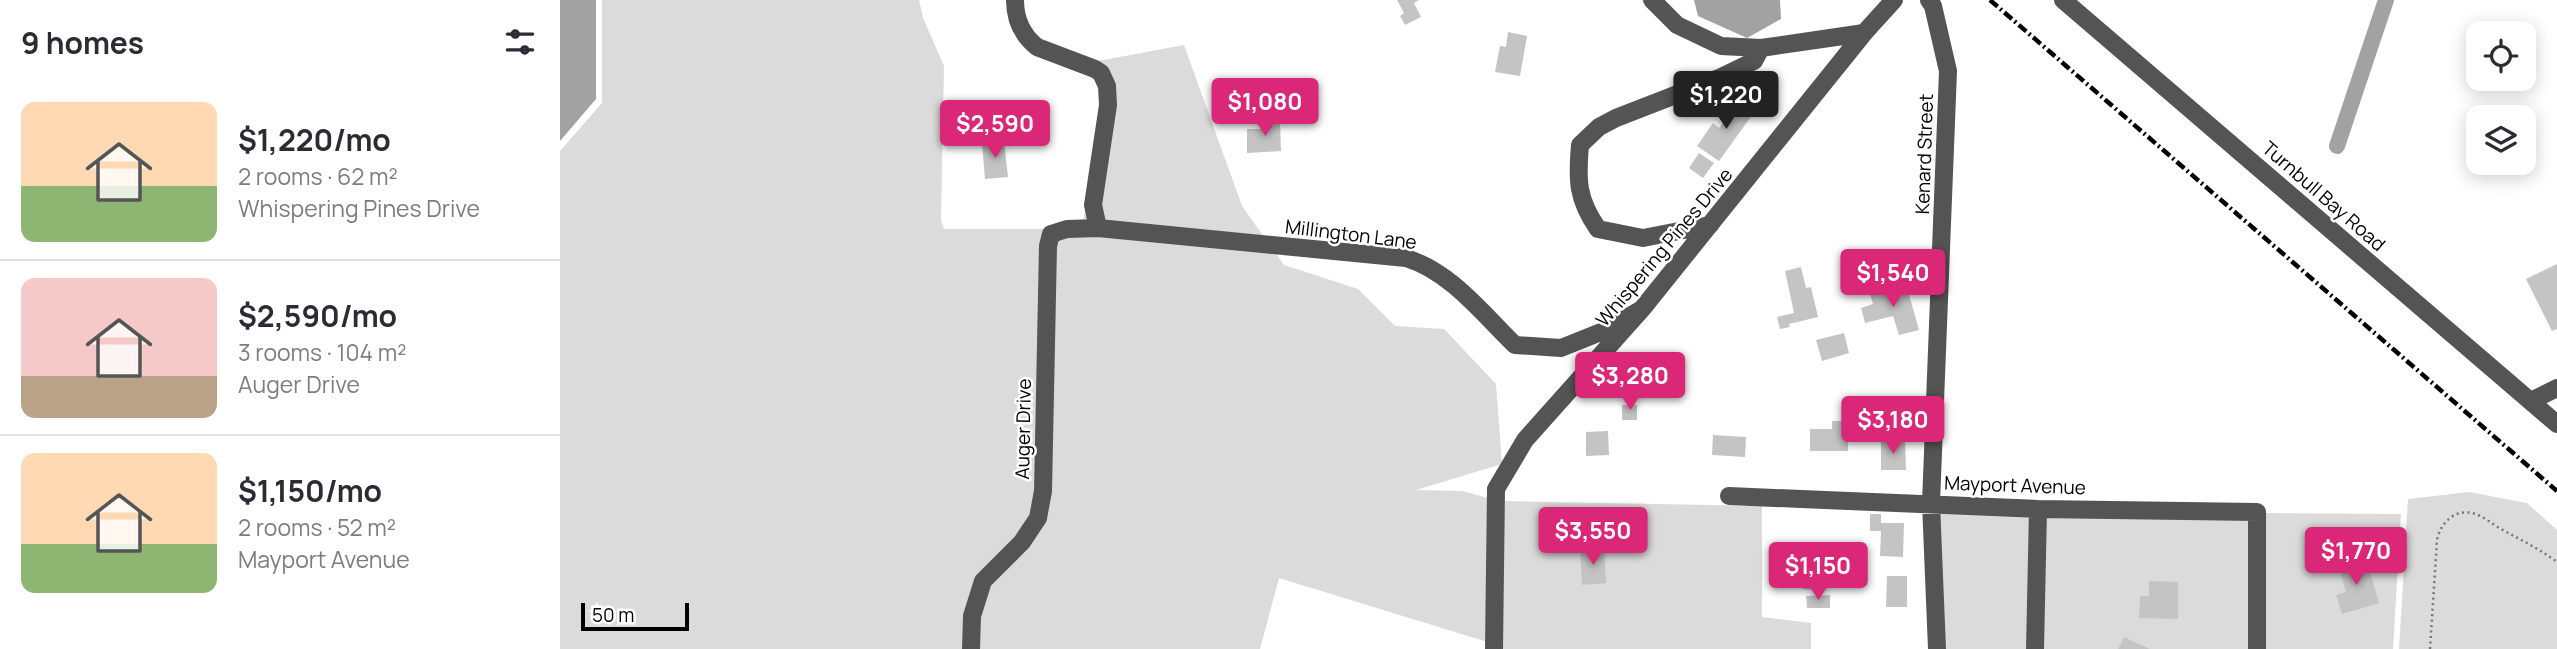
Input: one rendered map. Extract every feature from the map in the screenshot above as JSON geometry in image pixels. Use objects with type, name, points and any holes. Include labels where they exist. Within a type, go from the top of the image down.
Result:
[{"type":"street","points":[[1015,0],[1015,15],[1029,41],[1037,47],[1095,69],[1101,73],[1107,86],[1108,105],[1093,205],[1098,228]]},
{"type":"street","points":[[1652,0],[1677,25],[1721,46],[1761,48],[1864,33]]},
{"type":"street","name":"Whispering Pines Drive","points":[[1494,649],[1496,489],[1525,440],[1642,309],[1864,33],[1894,0]]},
{"type":"street","name":"Kenard Street","points":[[1929,0],[1933,5],[1948,71],[1931,503],[1937,649]]},
{"type":"street","name":"Turnbull Bay Road","points":[[2063,0],[2557,424]]},
{"type":"street","points":[[1710,225],[1643,238],[1598,229],[1588,215],[1577,180],[1580,145],[1600,127],[1616,118],[1719,78],[1754,61],[1761,48]]},
{"type":"street","name":"Millington Lane","points":[[1098,228],[1406,258],[1423,264],[1449,281],[1515,345],[1560,348],[1606,330],[1642,309]]},
{"type":"street","name":"Auger Drive","points":[[971,649],[972,616],[983,581],[1022,542],[1038,519],[1043,491],[1048,246],[1051,234],[1067,229],[1098,228]]},
{"type":"street","points":[[2531,401],[2557,388]]},
{"type":"street","name":"Mayport Avenue","points":[[1729,496],[2038,509],[2257,512],[2258,649]]},
{"type":"street","points":[[2035,649],[2038,509]]},
{"type":"path","points":[[2430,649],[2437,540],[2439,532],[2448,520],[2459,514],[2473,513],[2531,543],[2557,562]]},
{"type":"shaded area","points":[[560,0],[596,0],[596,99],[560,141]]},
{"type":"shaded area","points":[[602,0],[919,0],[923,18],[944,66],[941,220],[944,229],[1081,229],[1106,129],[1098,61],[1184,45],[1242,206],[1284,265],[1358,289],[1395,326],[1444,329],[1496,384],[1502,464],[1416,490],[1462,491],[1499,501],[1762,506],[1762,617],[1811,623],[1811,649],[1495,649],[1494,644],[1279,578],[1260,649],[560,649],[560,151],[602,103]]},
{"type":"shaded area","points":[[1694,0],[1780,0],[1781,19],[1747,38],[1698,16]]},
{"type":"shaded area","points":[[2469,492],[2527,503],[2557,530],[2557,649],[2399,649],[2408,499]]},
{"type":"shaded area","points":[[1939,512],[2030,517],[2028,649],[1944,649]]},
{"type":"shaded area","points":[[2265,513],[2401,514],[2393,649],[2265,649]]},
{"type":"shaded area","points":[[2045,517],[2250,520],[2250,649],[2043,649]]},
{"type":"building","points":[[1397,0],[1419,0],[1414,3],[1421,17],[1405,25],[1400,16],[1404,13]]},
{"type":"building","points":[[1508,32],[1527,36],[1520,76],[1495,72],[1500,46],[1506,47]]},
{"type":"building","points":[[1739,100],[1755,111],[1719,161],[1697,146],[1713,123],[1719,128]]},
{"type":"building","points":[[1262,122],[1280,122],[1281,151],[1247,153],[1247,129],[1263,129]]},
{"type":"building","points":[[1004,141],[1008,177],[985,179],[982,143]]},
{"type":"building","points":[[1699,153],[1714,163],[1703,178],[1689,168]]},
{"type":"building","points":[[2557,264],[2557,329],[2552,331],[2526,279]]},
{"type":"building","points":[[1801,267],[1806,288],[1811,287],[1818,317],[1780,329],[1777,317],[1794,313],[1785,271]]},
{"type":"building","points":[[1906,284],[1919,330],[1899,335],[1893,316],[1865,323],[1861,308],[1873,304],[1870,294]]},
{"type":"building","points":[[1844,333],[1849,353],[1822,361],[1816,340]]},
{"type":"building","points":[[1622,405],[1637,405],[1637,420],[1622,420]]},
{"type":"building","points":[[1832,421],[1848,421],[1848,451],[1810,451],[1810,429],[1832,429]]},
{"type":"building","points":[[1608,431],[1609,455],[1586,456],[1586,432]]},
{"type":"building","points":[[1713,435],[1746,437],[1745,457],[1712,455]]},
{"type":"building","points":[[1905,441],[1906,470],[1881,470],[1881,442]]},
{"type":"building","points":[[1870,514],[1881,514],[1881,523],[1904,523],[1903,557],[1880,556],[1881,531],[1870,531]]},
{"type":"building","points":[[1604,548],[1606,583],[1582,585],[1580,550]]},
{"type":"building","points":[[2354,557],[2358,571],[2369,568],[2379,603],[2342,614],[2336,595],[2346,592],[2337,562]]},
{"type":"building","points":[[1803,562],[1819,562],[1818,590],[1802,589]]},
{"type":"building","points":[[1887,576],[1907,576],[1907,607],[1886,607]]},
{"type":"building","points":[[2149,581],[2178,582],[2178,619],[2139,618],[2140,596],[2149,596]]},
{"type":"building","points":[[1830,595],[1830,608],[1807,608],[1806,596]]},
{"type":"building","points":[[2124,637],[2150,649],[2118,649]]},
{"type":"waterway","points":[[2337,146],[2386,0]]},
{"type":"railway","points":[[1990,0],[2557,491]]}]
